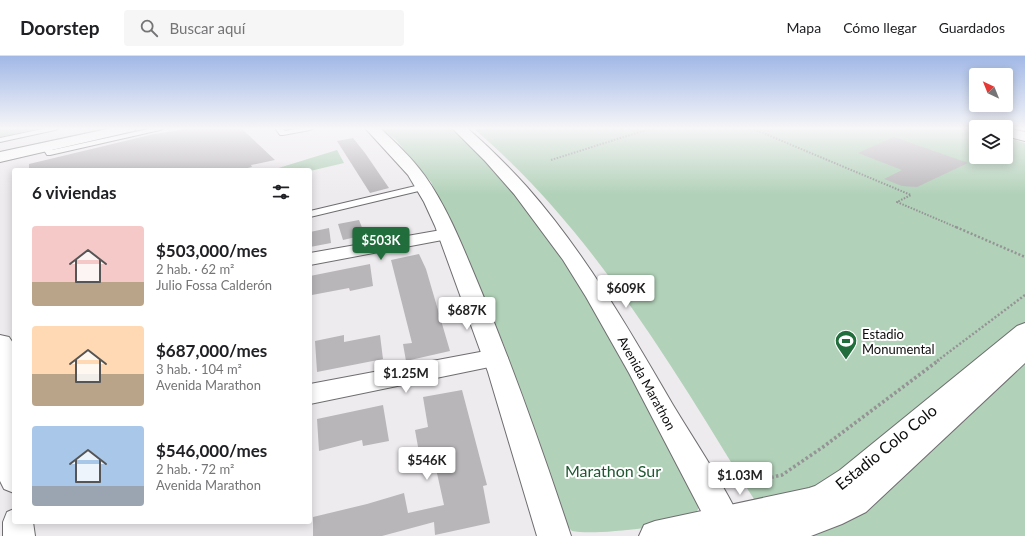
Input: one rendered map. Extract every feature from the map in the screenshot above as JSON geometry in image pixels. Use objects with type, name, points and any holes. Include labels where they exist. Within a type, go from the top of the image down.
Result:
[{"type":"main road","points":[[0,157],[30,150]]},
{"type":"main road","points":[[393,150],[410,168],[424,187],[447,234],[496,358],[519,422],[554,536]]},
{"type":"main road","name":"Avenida Marathon","points":[[483,150],[498,164],[539,212],[567,251],[606,311],[728,529]]},
{"type":"street","points":[[312,259],[447,234]]},
{"type":"street","name":"Estadio Colo Colo","points":[[655,536],[728,529],[809,502],[838,489],[1025,331]]},
{"type":"street","points":[[5,342],[12,449]]},
{"type":"street","name":"Estadio Colo Colo","points":[[755,536],[824,518],[855,502],[1025,349]]},
{"type":"street","points":[[312,394],[496,358]]},
{"type":"street","points":[[18,524],[19,536]]},
{"type":"lane","points":[[48,150],[50,153],[61,150]]},
{"type":"lane","points":[[312,214],[424,187]]},
{"type":"path","points":[[551,160],[581,150]]},
{"type":"path","points":[[804,150],[911,195],[897,202],[1025,257]]},
{"type":"path","points":[[743,483],[782,475],[823,447],[1025,295]]},
{"type":"green space","points":[[3,150],[21,150],[0,155],[0,151]]},
{"type":"green space","points":[[336,150],[337,150],[344,163],[312,171],[312,168],[278,168]]},
{"type":"green space","name":"Marathon Sur","points":[[405,150],[480,150],[485,155],[561,251],[702,502],[692,520],[665,525],[613,531],[582,532],[572,531],[570,529],[558,507],[504,345],[453,228],[431,182]]},
{"type":"green space","name":"Estadio Monumental","points":[[497,150],[969,150],[969,164],[1013,164],[1013,150],[1025,150],[1025,536],[779,536],[746,487],[653,339],[587,248],[552,206]]},
{"type":"building","points":[[86,150],[265,150],[275,160],[251,165],[252,167],[247,168],[29,168],[29,164]]},
{"type":"building","points":[[343,150],[363,150],[389,188],[370,193]]},
{"type":"building","points":[[864,150],[932,150],[968,163],[917,187],[902,186],[884,179],[902,170],[858,153]]},
{"type":"building","points":[[359,220],[365,235],[343,240],[338,224]]},
{"type":"building","points":[[329,228],[331,243],[312,247],[312,232]]},
{"type":"building","points":[[419,254],[426,269],[450,351],[406,361],[403,344],[412,343],[391,260]]},
{"type":"building","points":[[370,264],[373,286],[350,291],[349,288],[312,295],[312,276]]},
{"type":"building","points":[[344,335],[344,342],[380,335],[383,359],[317,372],[315,341]]},
{"type":"building","points":[[462,390],[487,485],[483,486],[490,523],[435,535],[434,522],[382,536],[313,536],[313,517],[367,504],[404,493],[408,513],[444,505],[433,455],[420,458],[415,430],[428,427],[423,397]]},
{"type":"building","points":[[383,405],[389,441],[363,446],[362,440],[319,451],[317,419]]},
{"type":"place","name":"Estadio Monumental","points":[[846,360]]}]
